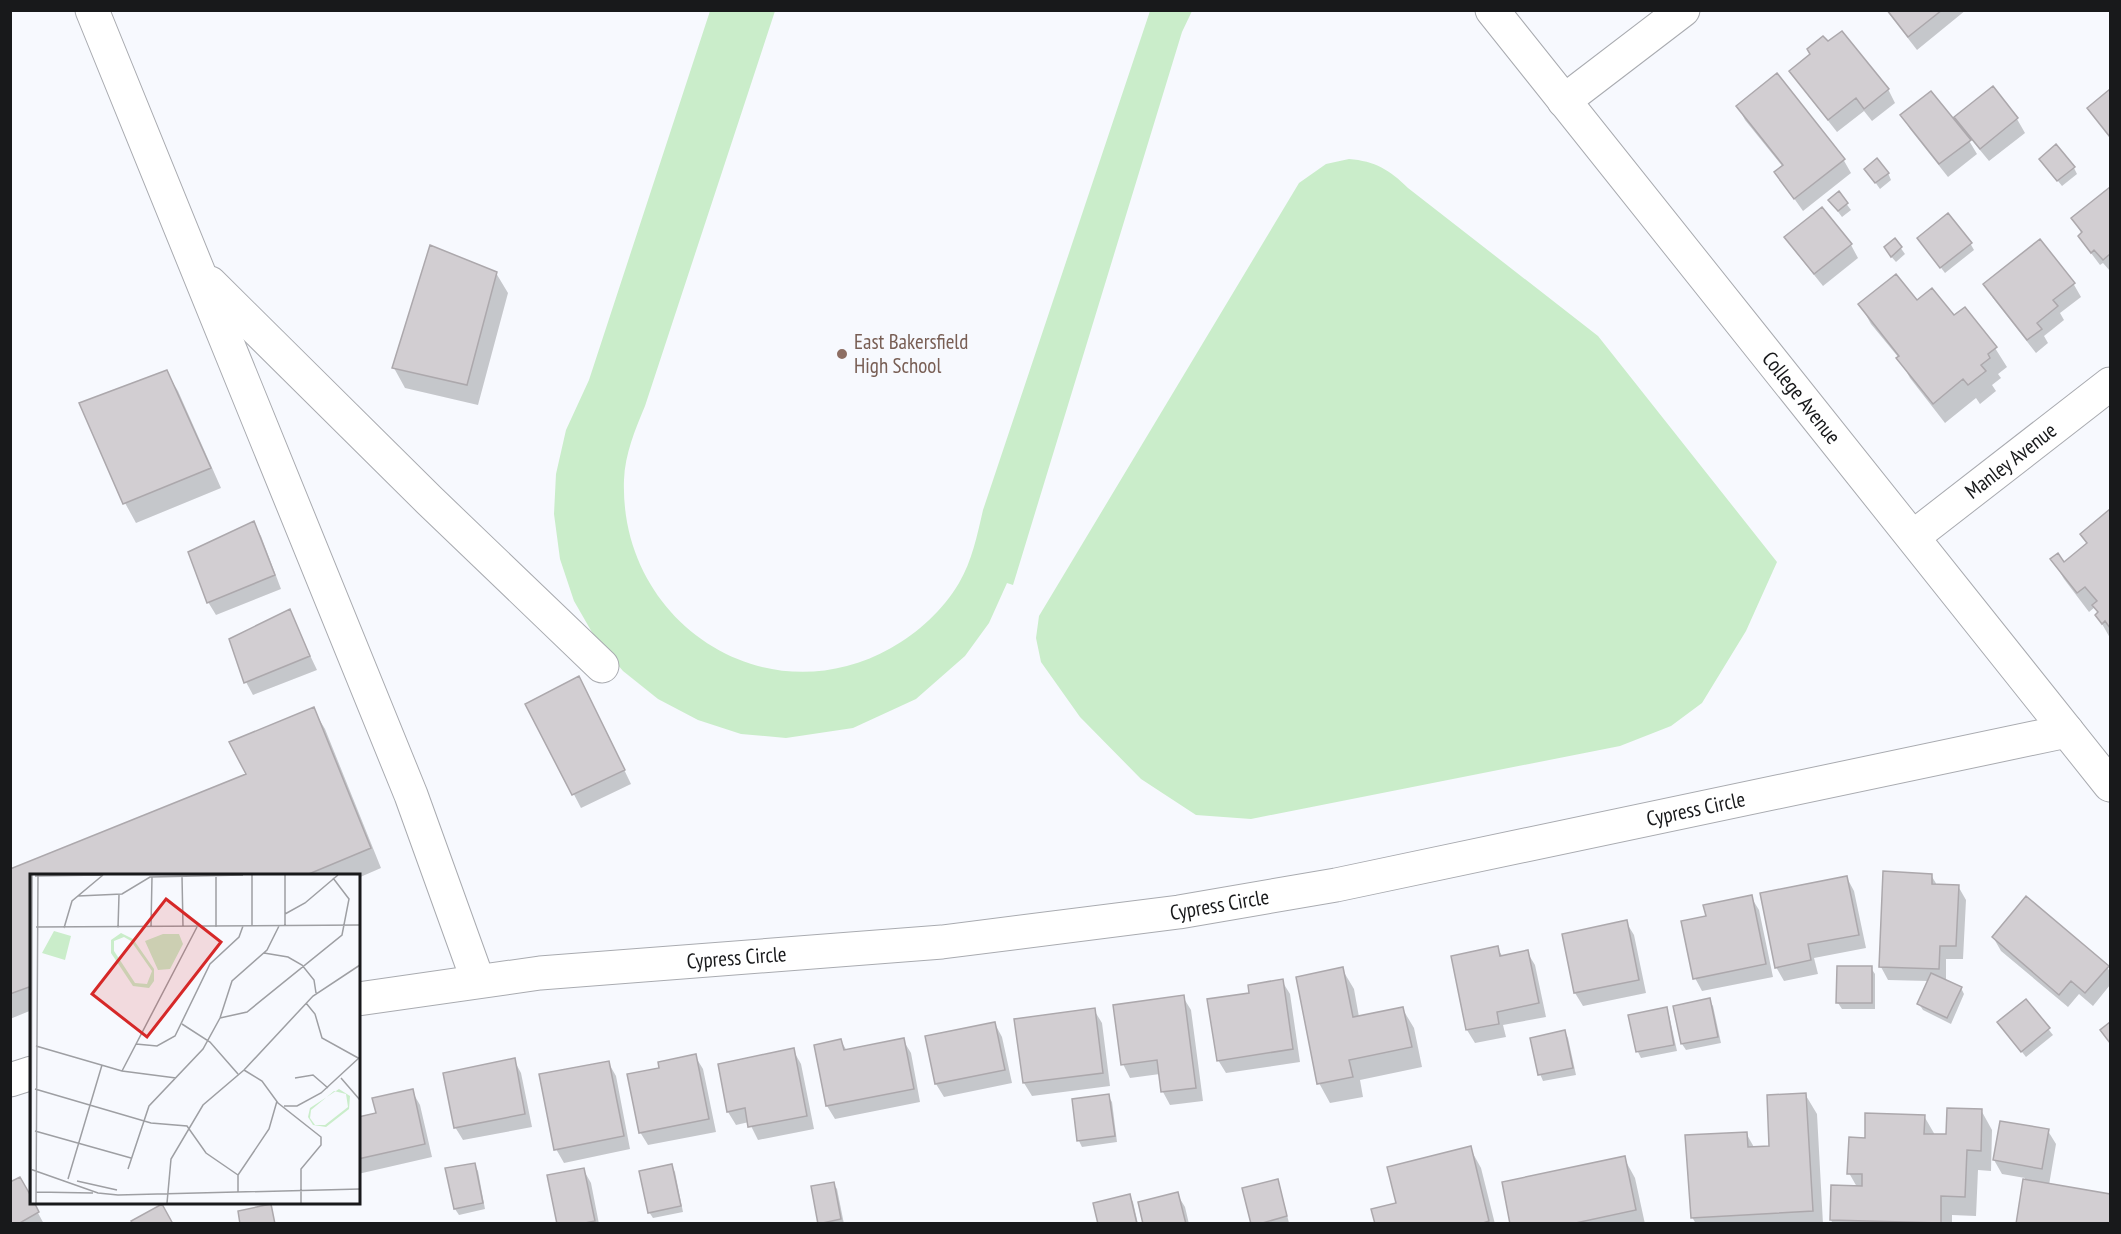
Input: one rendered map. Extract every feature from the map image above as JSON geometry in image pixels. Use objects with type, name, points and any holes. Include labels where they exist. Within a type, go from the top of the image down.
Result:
[{"type":"street","points":[[92,10],[411,795],[478,981]]},
{"type":"street","name":"College Avenue","points":[[1492,10],[2110,785]]},
{"type":"street","points":[[1564,101],[1683,10]]},
{"type":"street","points":[[200,274],[429,500],[602,666]]},
{"type":"street","name":"Manley Avenue","points":[[1913,537],[2110,384]]},
{"type":"street","name":"Cypress Circle","points":[[360,999],[552,972],[942,942],[1179,912],[1336,885],[2067,731]]},
{"type":"street","points":[[10,1080],[30,1075]]},
{"type":"green space","points":[[710,11],[775,11],[645,406],[628,451],[624,480],[629,531],[646,576],[673,614],[708,644],[750,663],[795,672],[843,667],[891,648],[929,620],[964,575],[983,510],[1150,11],[1192,11],[1182,32],[1013,585],[1007,583],[989,623],[965,656],[916,699],[853,728],[786,738],[741,734],[698,720],[658,699],[623,671],[597,641],[574,601],[560,559],[554,514],[556,474],[566,430],[589,380]]},
{"type":"green space","points":[[1349,159],[1374,164],[1388,171],[1598,336],[1777,562],[1746,631],[1702,703],[1671,726],[1620,746],[1251,819],[1196,815],[1141,779],[1080,717],[1041,662],[1036,638],[1039,616],[1299,183],[1326,164]]},
{"type":"building","points":[[1887,10],[1942,10],[1908,37]]},
{"type":"building","points":[[1842,31],[1889,89],[1864,109],[1856,98],[1828,120],[1789,71],[1810,54],[1807,49],[1823,36],[1828,41]]},
{"type":"building","points":[[1777,73],[1845,159],[1794,199],[1774,172],[1783,165],[1736,106]]},
{"type":"building","points":[[1993,86],[2018,118],[1980,149],[1954,117]]},
{"type":"building","points":[[2110,89],[2110,137],[2087,108]]},
{"type":"building","points":[[1931,91],[1971,140],[1939,164],[1900,115]]},
{"type":"building","points":[[2056,144],[2075,167],[2057,181],[2039,159]]},
{"type":"building","points":[[1877,158],[1889,173],[1875,183],[1864,169]]},
{"type":"building","points":[[2110,187],[2110,254],[2103,260],[2094,250],[2091,253],[2078,236],[2082,232],[2071,218]]},
{"type":"building","points":[[1839,191],[1848,203],[1838,211],[1828,200]]},
{"type":"building","points":[[1822,207],[1852,244],[1814,274],[1784,237]]},
{"type":"building","points":[[1948,213],[1972,243],[1940,268],[1917,238]]},
{"type":"building","points":[[1895,238],[1902,247],[1891,257],[1884,247]]},
{"type":"building","points":[[2040,239],[2075,283],[2053,300],[2058,306],[2037,323],[2042,329],[2027,340],[1983,284]]},
{"type":"building","points":[[430,245],[497,272],[467,385],[392,368]]},
{"type":"building","points":[[1896,274],[1917,300],[1932,288],[1954,315],[1965,307],[1997,347],[1988,354],[1990,358],[1981,365],[1986,371],[1968,385],[1963,379],[1933,404],[1896,358],[1899,356],[1858,304]]},
{"type":"building","points":[[167,370],[211,468],[123,504],[79,403]]},
{"type":"building","points":[[2110,509],[2110,628],[2105,621],[2102,624],[2095,615],[2098,612],[2092,605],[2097,601],[2085,587],[2077,593],[2050,559],[2058,553],[2064,562],[2087,543],[2080,534]]},
{"type":"building","points":[[254,521],[275,575],[207,603],[188,552]]},
{"type":"building","points":[[290,609],[310,656],[244,683],[229,639]]},
{"type":"building","points":[[579,676],[625,770],[572,795],[525,704]]},
{"type":"building","points":[[314,707],[371,848],[309,874],[30,874],[30,987],[10,994],[10,869],[246,774],[229,742]]},
{"type":"building","points":[[1883,871],[1932,874],[1932,884],[1959,885],[1956,946],[1940,946],[1939,969],[1879,967]]},
{"type":"building","points":[[1847,876],[1859,935],[1808,944],[1811,960],[1775,968],[1760,893]]},
{"type":"building","points":[[1752,895],[1766,964],[1693,979],[1681,921],[1706,916],[1703,905]]},
{"type":"building","points":[[2026,896],[2109,966],[2085,993],[2071,981],[2059,995],[1992,937]]},
{"type":"building","points":[[1627,920],[1639,980],[1574,993],[1562,934]]},
{"type":"building","points":[[1498,946],[1500,956],[1528,950],[1539,1003],[1497,1012],[1499,1024],[1466,1030],[1451,956]]},
{"type":"building","points":[[1837,966],[1872,966],[1872,1003],[1836,1003]]},
{"type":"building","points":[[1343,967],[1353,1017],[1403,1007],[1412,1047],[1349,1060],[1353,1077],[1317,1084],[1296,977]]},
{"type":"building","points":[[1931,973],[1962,987],[1947,1018],[1917,1004]]},
{"type":"building","points":[[1283,979],[1293,1049],[1217,1061],[1207,999],[1249,993],[1248,985]]},
{"type":"building","points":[[1184,995],[1196,1088],[1161,1092],[1157,1060],[1121,1065],[1113,1005]]},
{"type":"building","points":[[1710,998],[1718,1037],[1681,1044],[1673,1006]]},
{"type":"building","points":[[2026,999],[2050,1028],[2021,1052],[1997,1022]]},
{"type":"building","points":[[1667,1007],[1674,1045],[1636,1052],[1628,1015]]},
{"type":"building","points":[[1095,1008],[1103,1073],[1023,1083],[1014,1019]]},
{"type":"building","points":[[995,1022],[1005,1070],[935,1084],[925,1036]]},
{"type":"building","points":[[2110,1022],[2110,1043],[2100,1030]]},
{"type":"building","points":[[1565,1030],[1573,1068],[1538,1075],[1530,1038]]},
{"type":"building","points":[[904,1038],[914,1089],[826,1106],[814,1045],[841,1039],[844,1050]]},
{"type":"building","points":[[794,1048],[807,1116],[748,1127],[745,1108],[727,1112],[718,1064]]},
{"type":"building","points":[[696,1054],[709,1119],[639,1133],[627,1074],[659,1068],[658,1062]]},
{"type":"building","points":[[515,1058],[525,1114],[454,1128],[443,1073]]},
{"type":"building","points":[[609,1061],[624,1136],[554,1150],[539,1074]]},
{"type":"building","points":[[413,1089],[425,1144],[360,1159],[360,1117],[376,1113],[372,1098]]},
{"type":"building","points":[[1806,1093],[1813,1211],[1691,1218],[1685,1135],[1747,1132],[1748,1147],[1769,1146],[1767,1095]]},
{"type":"building","points":[[1109,1094],[1115,1136],[1077,1141],[1072,1099]]},
{"type":"building","points":[[1947,1108],[1982,1109],[1981,1151],[1967,1150],[1965,1197],[1941,1196],[1941,1223],[1830,1220],[1831,1185],[1862,1186],[1862,1174],[1847,1174],[1849,1137],[1865,1138],[1865,1113],[1925,1115],[1924,1134],[1946,1134]]},
{"type":"building","points":[[2000,1121],[2049,1129],[2042,1169],[1993,1160]]},
{"type":"building","points":[[1471,1146],[1489,1221],[1480,1224],[1375,1224],[1371,1209],[1396,1203],[1387,1167]]},
{"type":"building","points":[[1625,1156],[1636,1210],[1571,1224],[1510,1224],[1502,1182]]},
{"type":"building","points":[[475,1163],[483,1203],[454,1209],[445,1168]]},
{"type":"building","points":[[672,1164],[681,1206],[648,1213],[639,1171]]},
{"type":"building","points":[[584,1168],[595,1221],[580,1224],[557,1224],[547,1175]]},
{"type":"building","points":[[20,1177],[30,1194],[30,1204],[35,1204],[39,1212],[18,1224],[10,1224],[10,1182]]},
{"type":"building","points":[[1278,1179],[1287,1216],[1251,1224],[1242,1188]]},
{"type":"building","points":[[2023,1179],[2110,1194],[2110,1224],[2016,1224]]},
{"type":"building","points":[[834,1182],[841,1219],[818,1224],[811,1186]]},
{"type":"building","points":[[1178,1192],[1186,1224],[1143,1224],[1138,1202]]},
{"type":"building","points":[[1130,1194],[1137,1224],[1098,1224],[1093,1203]]},
{"type":"building","points":[[162,1204],[173,1224],[133,1224],[131,1221]]},
{"type":"building","points":[[271,1204],[275,1224],[240,1224],[238,1211]]},
{"type":"place","name":"East Bakersfield High School","points":[[842,354]]}]
